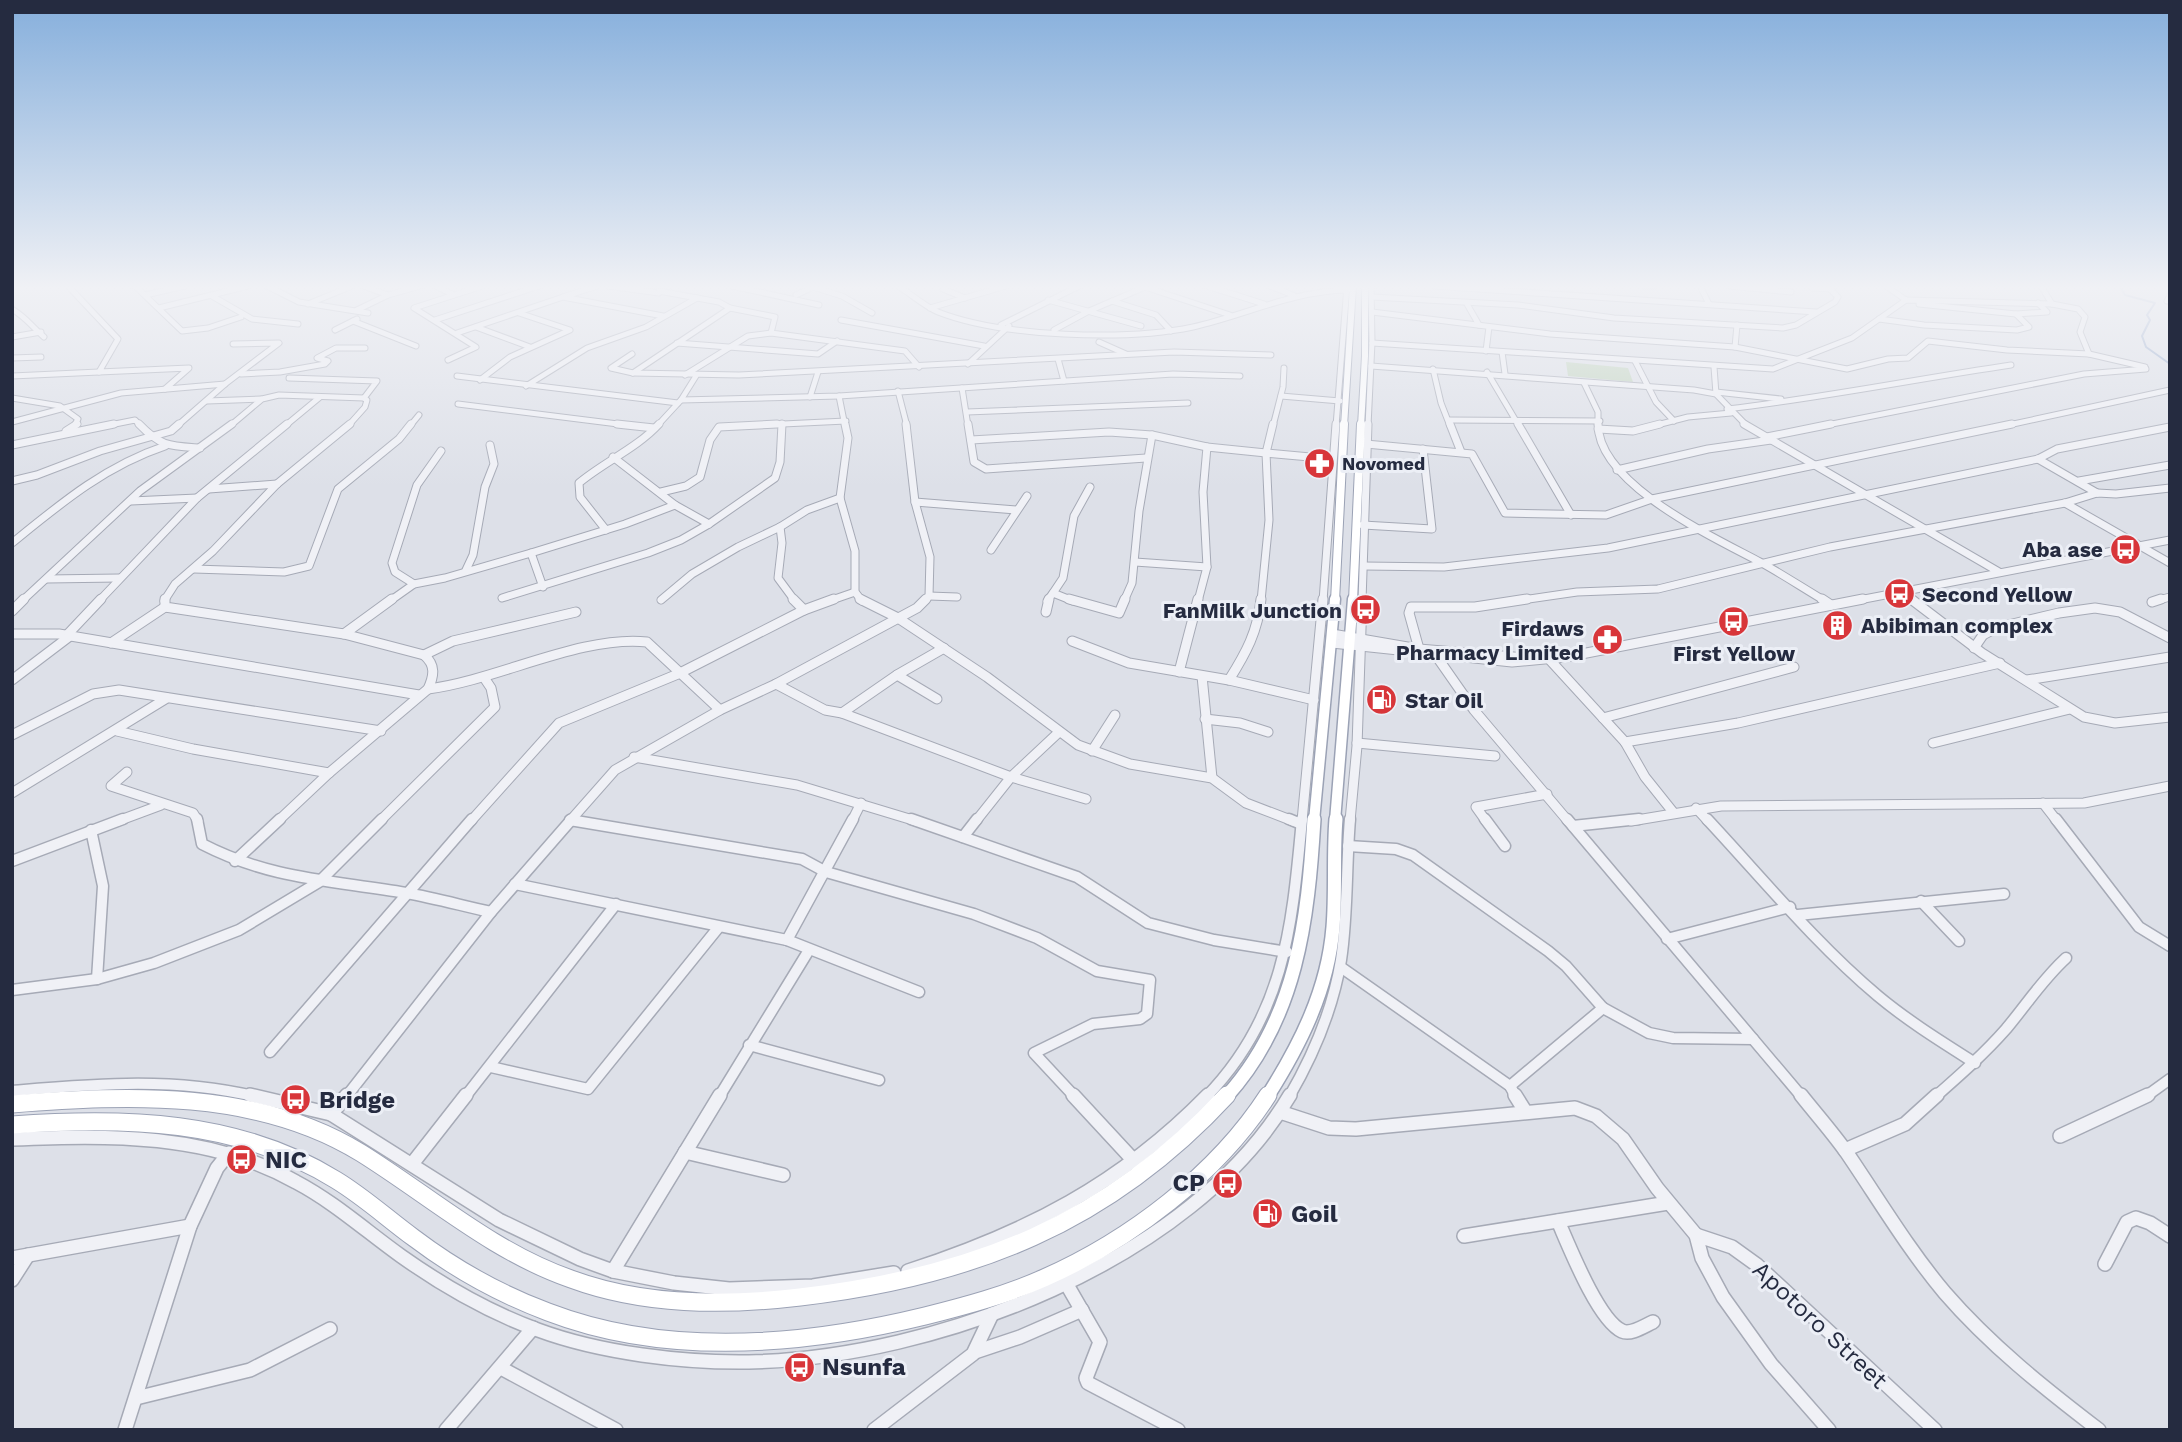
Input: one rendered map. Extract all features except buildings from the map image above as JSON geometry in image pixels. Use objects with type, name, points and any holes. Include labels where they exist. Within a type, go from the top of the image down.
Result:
[{"type":"main road","points":[[12,1104],[81,1098],[138,1097],[243,1108],[318,1131],[354,1149],[493,1243],[573,1280],[650,1299],[737,1301],[836,1294],[933,1276],[997,1255],[1082,1213],[1143,1172],[1196,1130],[1265,1045],[1296,974],[1303,939],[1314,748],[1332,639],[1333,541],[1346,419],[1348,353]]},
{"type":"main road","points":[[12,1125],[58,1121],[143,1121],[185,1126],[270,1146],[337,1181],[440,1257],[510,1297],[583,1324],[657,1338],[728,1342],[819,1338],[866,1330],[977,1302],[1057,1273],[1131,1230],[1212,1163],[1285,1073],[1311,1020],[1341,893],[1336,825],[1351,715],[1363,353]]},
{"type":"main road","points":[[1346,419],[1361,422]]},
{"type":"street","points":[[99,372],[109,353]]},
{"type":"street","points":[[12,481],[37,475],[100,451],[171,431],[266,353]]},
{"type":"street","points":[[239,374],[280,372],[318,366],[328,362],[318,359],[323,353]]},
{"type":"street","points":[[448,360],[462,353]]},
{"type":"street","points":[[480,380],[489,371],[518,353]]},
{"type":"street","points":[[526,386],[579,353]]},
{"type":"street","points":[[634,373],[662,353]]},
{"type":"street","points":[[685,375],[719,353]]},
{"type":"street","points":[[906,353],[919,367]]},
{"type":"street","points":[[968,363],[977,353]]},
{"type":"street","points":[[632,354],[611,368],[634,373],[696,376],[919,367],[1143,353]]},
{"type":"street","points":[[1238,353],[1270,355]]},
{"type":"street","points":[[12,1091],[126,1082],[187,1086],[241,1093],[331,1114],[499,1220],[580,1259],[613,1271],[674,1283],[729,1289],[813,1286],[909,1271],[1028,1228],[1136,1163],[1181,1125],[1226,1075],[1254,1035],[1286,952],[1293,918],[1301,824],[1314,748],[1314,699],[1333,541],[1332,459],[1345,353]]},
{"type":"street","points":[[12,1139],[99,1135],[153,1138],[229,1153],[294,1180],[420,1269],[533,1328],[600,1346],[674,1356],[747,1362],[845,1352],[916,1336],[992,1314],[1102,1266],[1162,1227],[1238,1164],[1280,1112],[1317,1040],[1342,968],[1341,893],[1357,743],[1351,715],[1359,664],[1354,642],[1360,625],[1364,566],[1363,525],[1359,506],[1366,444],[1371,353]]},
{"type":"street","points":[[1502,353],[1505,374]]},
{"type":"street","points":[[1521,353],[1773,369],[1817,353]]},
{"type":"street","points":[[1767,353],[1835,368],[1857,369],[1888,359],[1908,358],[1914,353]]},
{"type":"street","points":[[1617,470],[1708,449],[2084,374],[2146,369],[2122,360],[2075,353]]},
{"type":"street","points":[[12,358],[41,356]]},
{"type":"street","points":[[1058,359],[1064,381]]},
{"type":"street","points":[[1634,361],[1664,414],[1674,421]]},
{"type":"street","points":[[1598,429],[1633,431],[1674,421],[1899,381],[1940,378],[2011,365]]},
{"type":"street","points":[[1371,366],[1505,374],[1647,388],[1677,388],[1797,401]]},
{"type":"street","points":[[1714,367],[1716,393],[1729,411],[1769,438],[1999,572]]},
{"type":"street","points":[[12,376],[189,368],[165,389]]},
{"type":"street","points":[[1229,680],[1248,651],[1259,624],[1269,520],[1266,453],[1281,396],[1284,368]]},
{"type":"street","points":[[1433,369],[1461,452]]},
{"type":"street","points":[[810,397],[818,372]]},
{"type":"street","points":[[1487,373],[1571,515]]},
{"type":"street","points":[[457,376],[526,386],[680,401],[839,396],[1174,374],[1240,376]]},
{"type":"street","points":[[606,530],[580,497],[578,486],[601,465],[647,437],[680,401],[696,376]]},
{"type":"street","points":[[289,378],[377,381],[364,398]]},
{"type":"street","points":[[1584,383],[1600,421],[1598,429],[1603,452],[1617,470],[1652,499],[1698,531],[1762,564],[1831,606]]},
{"type":"street","points":[[12,422],[66,410],[121,393],[225,384]]},
{"type":"street","points":[[962,388],[974,462],[986,469],[1146,458]]},
{"type":"street","points":[[1366,444],[1475,455],[1505,513],[1606,515],[1652,499],[2170,390]]},
{"type":"street","points":[[331,1114],[372,1066],[491,912],[615,770],[720,710],[776,684],[917,608],[929,596],[930,557],[915,502],[909,435],[898,391]]},
{"type":"street","points":[[207,401],[262,399],[274,395],[364,398]]},
{"type":"street","points":[[839,396],[848,438],[841,498],[855,551],[855,592],[862,602],[898,618],[987,677],[1058,733],[1092,751],[1130,764],[1212,778],[1246,803],[1266,813],[1301,824]]},
{"type":"street","points":[[1281,396],[1340,401]]},
{"type":"street","points":[[12,680],[69,635],[119,578],[197,498],[320,397]]},
{"type":"street","points":[[12,398],[45,402],[66,410],[79,421],[61,434]]},
{"type":"street","points":[[165,607],[164,597],[277,484],[349,425],[365,407],[367,400],[364,398]]},
{"type":"street","points":[[12,611],[140,491],[201,448],[262,399]]},
{"type":"street","points":[[967,412],[1188,403]]},
{"type":"street","points":[[458,404],[654,428]]},
{"type":"street","points":[[194,569],[284,572],[309,566],[338,489],[399,439],[419,415]]},
{"type":"street","points":[[1449,420],[1514,418],[1600,421]]},
{"type":"street","points":[[12,445],[135,420],[152,438],[165,446]]},
{"type":"street","points":[[661,492],[697,480],[705,469],[706,448],[719,427],[846,421]]},
{"type":"street","points":[[502,598],[648,553],[681,540],[709,524],[775,478],[780,461],[782,424]]},
{"type":"street","points":[[1364,566],[1444,568],[1608,548],[2038,459],[2043,454],[2075,445],[2170,427]]},
{"type":"street","points":[[971,440],[1102,432],[1152,435],[1207,447],[1332,459]]},
{"type":"street","points":[[1053,593],[1119,613],[1132,583],[1146,458],[1152,435]]},
{"type":"street","points":[[466,570],[474,555],[485,487],[494,464],[491,445]]},
{"type":"street","points":[[12,543],[85,483],[133,456],[165,446],[201,448]]},
{"type":"street","points":[[1180,672],[1206,567],[1203,492],[1207,447]]},
{"type":"street","points":[[1363,525],[1432,529],[1423,449]]},
{"type":"street","points":[[414,584],[395,572],[392,563],[417,485],[441,451]]},
{"type":"street","points":[[613,457],[675,505],[709,524]]},
{"type":"street","points":[[2038,459],[2097,493]]},
{"type":"street","points":[[2080,481],[2170,465]]},
{"type":"street","points":[[207,489],[277,484]]},
{"type":"street","points":[[1046,612],[1046,603],[1063,578],[1074,516],[1090,487]]},
{"type":"street","points":[[1419,649],[1409,613],[1411,607],[1475,607],[1577,592],[1658,589],[1830,547],[2065,503],[2097,493],[2170,488]]},
{"type":"street","points":[[991,550],[1006,534],[1016,510],[1027,496]]},
{"type":"street","points":[[131,500],[197,498]]},
{"type":"street","points":[[661,600],[692,574],[738,547],[780,527],[798,514],[841,498]]},
{"type":"street","points":[[915,502],[1016,510]]},
{"type":"street","points":[[2065,503],[2170,563]]},
{"type":"street","points":[[344,634],[414,584],[445,578],[531,553],[675,505]]},
{"type":"street","points":[[780,527],[783,547],[775,576],[783,592],[804,610]]},
{"type":"street","points":[[1332,639],[1437,657],[1549,659],[2170,540]]},
{"type":"street","points":[[531,553],[543,587]]},
{"type":"street","points":[[1135,562],[1206,567]]},
{"type":"street","points":[[47,579],[119,578]]},
{"type":"street","points":[[270,1052],[406,893],[559,723],[678,674],[804,610],[855,592]]},
{"type":"street","points":[[1901,592],[1974,648],[2070,709],[2094,721],[2170,717]]},
{"type":"street","points":[[929,596],[957,597]]},
{"type":"street","points":[[2152,602],[2170,597]]},
{"type":"street","points":[[111,643],[165,607],[344,634],[425,655],[431,661],[434,670],[424,692],[329,773],[235,861]]},
{"type":"street","points":[[1974,648],[1983,635],[1996,628],[2085,608],[2120,612],[2170,638]]},
{"type":"street","points":[[425,655],[453,641],[576,612]]},
{"type":"street","points":[[1360,625],[1391,648]]},
{"type":"street","points":[[12,634],[69,635],[424,692],[609,643],[637,640],[647,642],[678,674],[695,684],[720,710]]},
{"type":"street","points":[[1072,641],[1129,663],[1229,680],[1314,699]]},
{"type":"street","points":[[1359,664],[1374,654],[1391,648],[1484,658]]},
{"type":"street","points":[[842,713],[897,675],[944,649]]},
{"type":"street","points":[[1437,657],[1474,710],[1845,1150],[1914,1255],[1945,1293],[1997,1346],[2043,1387],[2099,1430]]},
{"type":"street","points":[[2027,680],[2170,657]]},
{"type":"street","points":[[1549,659],[1625,742],[1645,777],[1673,812]]},
{"type":"street","points":[[1625,742],[1738,723],[2000,663]]},
{"type":"street","points":[[1603,718],[1794,667]]},
{"type":"street","points":[[897,675],[937,699]]},
{"type":"street","points":[[1202,676],[1212,778]]},
{"type":"street","points":[[12,990],[97,979],[154,963],[239,930],[319,882],[495,707],[491,688],[485,678]]},
{"type":"street","points":[[776,684],[825,710],[842,713],[1011,777],[1086,799]]},
{"type":"street","points":[[12,735],[101,691],[119,690],[381,731]]},
{"type":"street","points":[[12,793],[167,698]]},
{"type":"street","points":[[1933,743],[2070,709]]},
{"type":"street","points":[[1092,751],[1115,715]]},
{"type":"street","points":[[1205,719],[1240,723],[1268,732]]},
{"type":"street","points":[[117,731],[193,749],[329,773]]},
{"type":"street","points":[[963,837],[1011,777],[1058,733]]},
{"type":"street","points":[[1357,743],[1495,756]]},
{"type":"street","points":[[635,757],[797,785],[861,803],[1077,877],[1148,923],[1214,940],[1286,952]]},
{"type":"street","points":[[127,772],[111,786],[148,797],[161,805],[193,813],[198,821],[202,844],[235,861],[319,882],[406,893],[491,912]]},
{"type":"street","points":[[1573,826],[1622,823],[1696,808],[2043,803],[2104,800],[2170,786]]},
{"type":"street","points":[[1505,846],[1476,807],[1547,794]]},
{"type":"street","points":[[786,940],[826,872],[861,803]]},
{"type":"street","points":[[2043,803],[2138,927],[2170,946]]},
{"type":"street","points":[[12,861],[161,805]]},
{"type":"street","points":[[1696,808],[1878,996],[1913,1023],[1975,1063]]},
{"type":"street","points":[[569,820],[802,859],[826,872],[974,914],[1037,938],[1097,971],[1150,980],[1147,1014],[1140,1019],[1093,1024],[1034,1053],[1136,1163]]},
{"type":"street","points":[[91,830],[103,886],[97,979]]},
{"type":"street","points":[[1348,846],[1396,849],[1413,855],[1548,951],[1566,966],[1603,1008],[1648,1033],[1673,1038],[1753,1039]]},
{"type":"street","points":[[515,884],[786,940],[919,992]]},
{"type":"street","points":[[1667,939],[1794,911],[2004,894]]},
{"type":"street","points":[[1921,901],[1959,941]]},
{"type":"street","points":[[412,1164],[491,1067],[616,904]]},
{"type":"street","points":[[491,1067],[588,1089],[718,928]]},
{"type":"street","points":[[613,1271],[809,950]]},
{"type":"street","points":[[1845,1150],[1905,1124],[1975,1063],[2007,1027],[2042,980],[2066,958]]},
{"type":"street","points":[[1342,968],[1510,1086],[1525,1111]]},
{"type":"street","points":[[1510,1086],[1603,1008]]},
{"type":"street","points":[[749,1045],[879,1080]]},
{"type":"street","points":[[2060,1136],[2155,1092],[2170,1079]]},
{"type":"street","points":[[1280,1112],[1329,1128],[1356,1129],[1575,1108],[1596,1116],[1623,1139],[1668,1203],[1696,1236],[1702,1258],[1723,1297],[1771,1364],[1829,1430]]},
{"type":"street","points":[[125,1430],[190,1226],[217,1168],[229,1153]]},
{"type":"street","points":[[685,1153],[783,1175]]},
{"type":"street","points":[[1464,1236],[1668,1203]]},
{"type":"street","points":[[2105,1264],[2127,1222],[2136,1218],[2170,1236]]},
{"type":"street","points":[[1558,1221],[1593,1294],[1619,1330],[1629,1332],[1653,1322]]},
{"type":"street","points":[[12,1258],[190,1226]]},
{"type":"street","name":"Apotoro Street","points":[[1696,1236],[1732,1247],[1757,1265],[1936,1430]]},
{"type":"street","points":[[12,1280],[28,1255]]},
{"type":"street","points":[[1066,1283],[1100,1342],[1086,1378],[1088,1383],[1178,1430]]},
{"type":"street","points":[[880,1428],[975,1352],[1020,1337],[1082,1310]]},
{"type":"street","points":[[975,1352],[992,1314]]},
{"type":"street","points":[[446,1430],[533,1328]]},
{"type":"street","points":[[136,1398],[250,1370],[330,1329]]},
{"type":"street","points":[[501,1368],[616,1430]]},
{"type":"green space","points":[[1566,362],[1628,368],[1633,382],[1568,376]]},
{"type":"waterway","points":[[2155,353],[2170,364]]},
{"type":"place","name":"Novomed","points":[[1319,463]]},
{"type":"place","name":"Aba ase","points":[[2126,549]]},
{"type":"place","name":"Second Yellow","points":[[1899,594]]},
{"type":"place","name":"FanMilk Junction","points":[[1365,610]]},
{"type":"place","name":"First Yellow","points":[[1734,621]]},
{"type":"place","name":"Abibiman complex","points":[[1838,625]]},
{"type":"place","name":"Firdaws Pharmacy Limited","points":[[1607,640]]},
{"type":"place","name":"Star Oil","points":[[1382,700]]},
{"type":"place","name":"Bridge","points":[[296,1100]]},
{"type":"place","name":"NIC","points":[[242,1160]]},
{"type":"place","name":"CP","points":[[1228,1183]]},
{"type":"place","name":"Goil","points":[[1268,1214]]},
{"type":"place","name":"Nsunfa","points":[[799,1367]]}]
